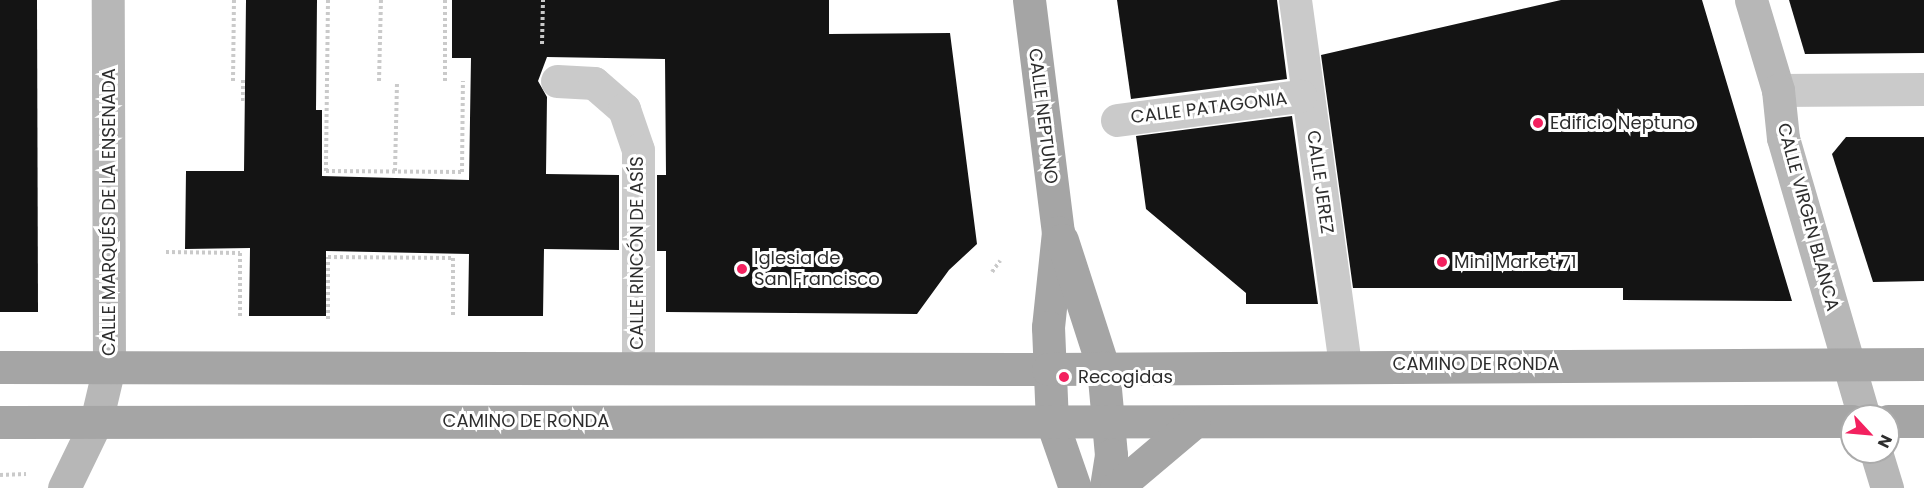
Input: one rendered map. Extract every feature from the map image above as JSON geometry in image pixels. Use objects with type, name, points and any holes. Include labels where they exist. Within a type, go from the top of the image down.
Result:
[{"type":"main road","name":"CALLE MARQUÉS DE LA ENSENADA","points":[[64,488],[96,422],[109,367],[108,0]]},
{"type":"main road","name":"CALLE NEPTUNO","points":[[1029,0],[1058,232],[1103,367]]},
{"type":"main road","name":"CALLE VIRGEN BLANCA","points":[[1751,0],[1778,90],[1782,138],[1848,364]]},
{"type":"main road","name":"CALLE NEPTUNO","points":[[1048,369],[1048,327],[1058,232]]},
{"type":"main road","name":"CAMINO DE RONDA","points":[[0,367],[1048,369],[1345,364],[1924,363]]},
{"type":"main road","points":[[1848,364],[1860,404]]},
{"type":"main road","points":[[1103,367],[1110,423],[1106,488]]},
{"type":"main road","points":[[1048,369],[1052,422],[1075,488]]},
{"type":"main road","name":"CAMINO DE RONDA","points":[[0,422],[1840,421]]},
{"type":"main road","points":[[1900,421],[1924,421]]},
{"type":"main road","points":[[1116,488],[1193,423]]},
{"type":"main road","points":[[1880,464],[1887,488]]},
{"type":"street","name":"CALLE JEREZ","points":[[1295,0],[1345,364]]},
{"type":"street","name":"CALLE RINCÓN DE ASÍS","points":[[557,81],[594,83],[624,109],[638,150],[638,368]]},
{"type":"street","points":[[1778,90],[1924,89]]},
{"type":"street","name":"CALLE PATAGONIA","points":[[1117,120],[1300,96]]},
{"type":"path","points":[[233,81],[234,0]]},
{"type":"path","points":[[327,0],[326,171],[462,172],[463,81]]},
{"type":"path","points":[[379,81],[381,0]]},
{"type":"path","points":[[445,0],[445,81]]},
{"type":"path","points":[[243,80],[243,103]]},
{"type":"path","points":[[395,171],[397,81]]},
{"type":"path","points":[[166,252],[240,253],[240,319]]},
{"type":"path","points":[[328,319],[328,257],[453,258],[453,318]]},
{"type":"path","points":[[992,272],[1000,261]]},
{"type":"building","points":[[0,0],[37,0],[38,312],[0,312]]},
{"type":"building","points":[[246,0],[317,0],[316,110],[322,110],[322,176],[469,180],[471,58],[452,58],[452,0],[829,0],[829,34],[950,33],[977,244],[949,270],[917,314],[666,312],[666,251],[657,251],[657,175],[666,175],[665,59],[547,57],[538,81],[547,97],[546,174],[619,175],[619,250],[544,249],[543,316],[468,316],[469,254],[326,251],[326,316],[249,316],[250,248],[185,249],[186,171],[244,171]]},
{"type":"building","points":[[1117,0],[1277,0],[1287,79],[1131,99]]},
{"type":"building","name":"Edificio Neptuno","points":[[1561,0],[1702,0],[1792,301],[1623,300],[1623,288],[1353,288],[1321,55]]},
{"type":"building","points":[[1789,0],[1924,0],[1924,53],[1805,54]]},
{"type":"building","points":[[1292,116],[1318,304],[1246,304],[1246,293],[1146,209],[1136,136]]},
{"type":"building","points":[[1846,137],[1924,137],[1924,281],[1873,282],[1832,154]]},
{"type":"place","name":"Edificio Neptuno","points":[[1538,123]]},
{"type":"place","name":"Mini Market 71","points":[[1442,262]]},
{"type":"place","name":"Iglesia de San Francisco","points":[[742,269]]},
{"type":"place","name":"Recogidas","points":[[1064,377]]}]
